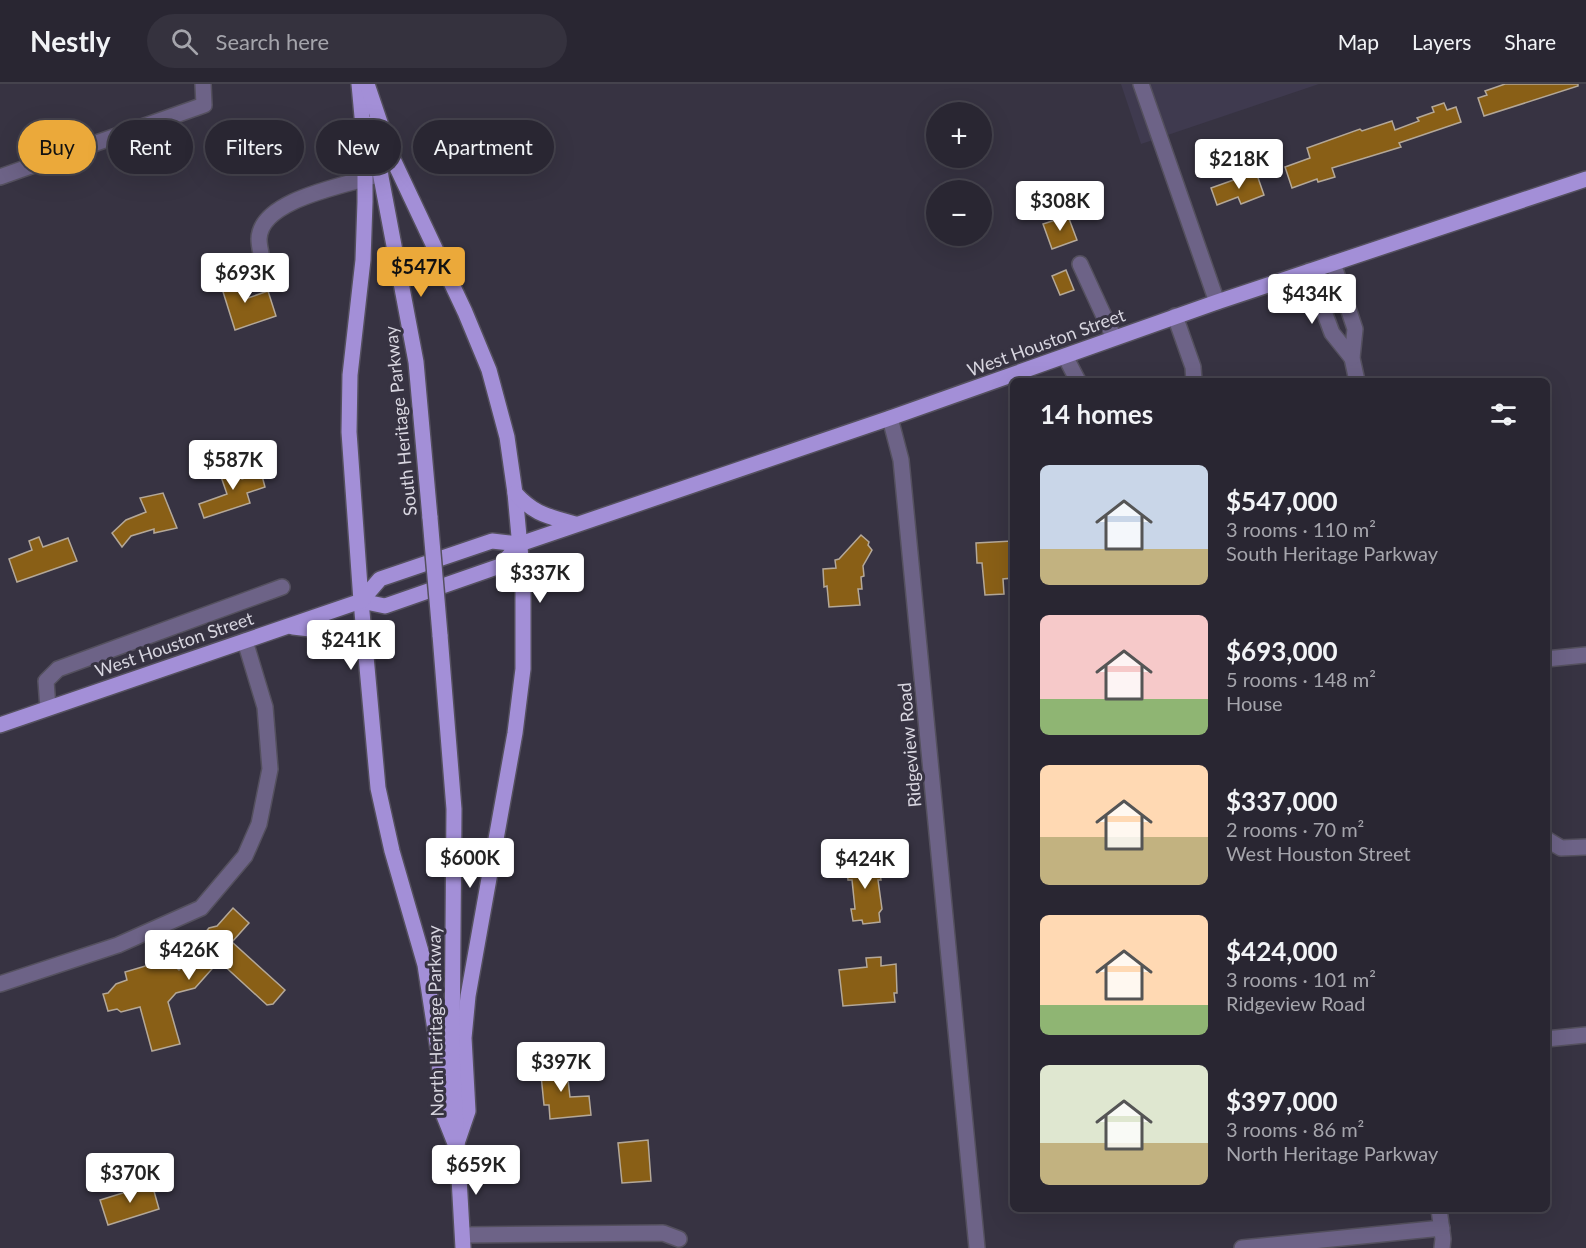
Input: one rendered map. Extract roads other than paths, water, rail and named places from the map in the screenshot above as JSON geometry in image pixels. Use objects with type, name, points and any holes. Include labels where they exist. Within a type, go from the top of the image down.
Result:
[{"type":"main road","name":"South Heritage Parkway","points":[[363,84],[370,120]]},
{"type":"main road","points":[[363,84],[365,149],[363,260],[350,375],[349,432],[361,601],[378,788],[392,851],[425,965],[439,1056],[442,1112],[456,1146]]},
{"type":"main road","points":[[363,84],[391,155],[465,312],[489,370],[507,436],[520,544],[524,612],[523,669],[515,733],[468,996],[464,1038],[468,1111],[456,1146]]},
{"type":"main road","name":"South Heritage Parkway","points":[[381,174],[416,362],[435,577]]},
{"type":"main road","name":"West Houston Street","points":[[361,601],[380,579],[492,541],[520,544],[890,418],[1175,316],[1586,178]]},
{"type":"main road","points":[[515,493],[540,514],[576,524]]},
{"type":"main road","name":"West Houston Street","points":[[0,725],[361,601],[385,606],[501,566],[520,544]]},
{"type":"main road","name":"North Heritage Parkway","points":[[435,577],[454,809],[452,1055],[463,1241]]},
{"type":"main road","points":[[287,626],[336,632],[350,638],[366,654]]},
{"type":"street","points":[[0,177],[204,105],[203,84]]},
{"type":"street","points":[[1141,84],[1217,302]]},
{"type":"street","points":[[265,271],[259,238],[265,220],[295,200],[381,174]]},
{"type":"street","points":[[1333,263],[1355,329],[1352,358],[1357,378]]},
{"type":"street","points":[[1080,264],[1114,338]]},
{"type":"street","points":[[1309,271],[1332,333],[1352,358]]},
{"type":"street","points":[[1175,316],[1193,367],[1194,378]]},
{"type":"street","points":[[1065,356],[1076,378]]},
{"type":"street","name":"Ridgeview Road","points":[[890,418],[901,460],[977,1248]]},
{"type":"street","points":[[48,708],[46,681],[58,669],[282,587]]},
{"type":"street","points":[[0,984],[118,945],[201,908],[245,856],[259,824],[270,769],[265,707],[245,640]]},
{"type":"street","points":[[1550,659],[1586,655]]},
{"type":"street","points":[[1550,842],[1569,848],[1586,847]]},
{"type":"street","points":[[1550,1039],[1586,1035]]},
{"type":"street","points":[[1439,1212],[1442,1248]]},
{"type":"street","points":[[1242,1248],[1442,1228]]},
{"type":"street","points":[[463,1241],[663,1233],[679,1239]]}]
